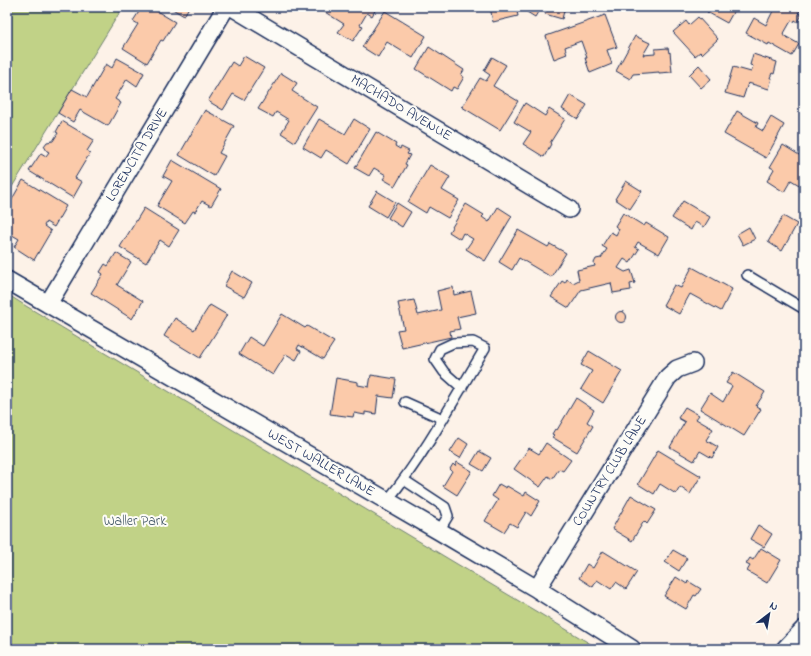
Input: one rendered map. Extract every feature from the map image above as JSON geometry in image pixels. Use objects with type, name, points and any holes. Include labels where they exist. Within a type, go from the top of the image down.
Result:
[{"type":"street","name":"LORENCITA DRIVE","points":[[48,304],[226,7]]},
{"type":"street","name":"MACHADO AVENUE","points":[[232,7],[570,208]]},
{"type":"street","name":"WEST WALLER LANE","points":[[7,280],[439,531],[537,589],[632,649]]},
{"type":"street","name":"COUNTRY CLUB LANE","points":[[537,589],[668,378],[676,369],[693,363]]},
{"type":"street","points":[[786,649],[804,629]]},
{"type":"lane","points":[[747,275],[804,309]]},
{"type":"lane","points":[[387,501],[404,480],[443,419],[462,388],[486,348],[473,342],[452,343],[440,349],[435,359],[444,372],[462,388]]},
{"type":"lane","points":[[405,402],[443,419]]},
{"type":"lane","points":[[404,480],[445,506],[448,516],[439,531]]},
{"type":"green space","points":[[7,7],[123,7],[7,195]]},
{"type":"green space","name":"Waller Park","points":[[7,294],[26,306],[599,649],[7,649]]},
{"type":"building","points":[[142,7],[150,7],[175,22],[163,41],[161,40],[147,63],[123,48],[138,24],[133,21]]},
{"type":"building","points":[[189,7],[184,16],[171,8]]},
{"type":"building","points":[[300,7],[311,7],[308,12]]},
{"type":"building","points":[[322,7],[377,7],[372,16],[367,13],[360,25],[363,26],[353,41],[338,32],[344,24],[320,9]]},
{"type":"building","points":[[490,7],[516,7],[518,16],[493,22]]},
{"type":"building","points":[[530,7],[541,7],[535,17],[527,12]]},
{"type":"building","points":[[547,7],[565,7],[562,19],[545,14]]},
{"type":"building","points":[[706,7],[736,7],[727,23],[707,12],[709,9]]},
{"type":"building","points":[[775,7],[793,7],[800,11],[798,13],[802,15],[798,22],[795,20],[794,22],[791,21],[783,35],[799,44],[792,56],[769,43],[768,45],[746,33],[754,18],[766,25]]},
{"type":"building","points":[[385,11],[426,36],[413,58],[387,42],[378,57],[362,47]]},
{"type":"building","points":[[605,15],[617,47],[607,50],[612,64],[590,73],[581,41],[565,47],[567,54],[554,59],[546,36]]},
{"type":"building","points":[[698,17],[718,39],[702,54],[700,52],[695,56],[673,32],[686,21],[689,25]]},
{"type":"building","points":[[635,36],[650,43],[643,55],[655,54],[655,49],[668,48],[669,53],[670,52],[672,72],[633,74],[630,79],[616,71]]},
{"type":"building","points":[[429,47],[464,70],[461,75],[464,77],[457,89],[453,87],[451,91],[416,69]]},
{"type":"building","points":[[753,54],[777,62],[774,74],[772,73],[770,78],[772,78],[769,89],[748,83],[743,98],[725,93],[733,67],[751,72],[753,66],[750,65]]},
{"type":"building","points":[[244,56],[264,68],[244,100],[233,94],[223,110],[208,101],[232,62],[238,66]]},
{"type":"building","points":[[492,57],[506,65],[493,86],[518,101],[500,130],[462,107],[480,78],[486,81],[490,75],[484,71]]},
{"type":"building","points":[[117,58],[144,73],[137,86],[127,79],[115,99],[121,103],[108,126],[80,110],[73,122],[58,113],[72,89],[87,97],[106,64],[112,68]]},
{"type":"building","points":[[699,65],[711,79],[701,88],[689,75]]},
{"type":"building","points":[[281,73],[297,83],[292,91],[317,107],[295,142],[281,133],[289,120],[276,112],[273,117],[258,109]]},
{"type":"building","points":[[570,95],[587,105],[578,119],[562,109]]},
{"type":"building","points":[[525,103],[545,116],[549,109],[565,119],[550,143],[551,144],[544,157],[523,144],[531,132],[514,122]]},
{"type":"building","points":[[205,110],[234,126],[219,153],[225,156],[214,176],[179,155]]},
{"type":"building","points":[[737,111],[758,123],[756,127],[763,131],[771,117],[784,125],[766,158],[724,134]]},
{"type":"building","points":[[319,119],[345,134],[354,119],[370,129],[349,164],[326,150],[321,158],[303,147]]},
{"type":"building","points":[[62,121],[94,140],[87,151],[90,153],[75,178],[82,182],[73,198],[29,171],[41,153],[46,156],[49,152],[44,146],[47,142],[53,141],[58,133],[56,132]]},
{"type":"building","points":[[376,132],[396,144],[395,146],[400,149],[401,147],[409,151],[407,154],[410,155],[405,164],[407,165],[395,186],[383,179],[386,175],[374,168],[369,176],[355,168]]},
{"type":"building","points":[[783,145],[804,158],[804,188],[791,180],[784,192],[767,181],[774,169],[770,167]]},
{"type":"building","points":[[172,160],[221,189],[211,206],[202,201],[185,223],[157,206],[172,181],[163,176]]},
{"type":"building","points":[[430,165],[450,177],[442,190],[459,200],[448,218],[429,207],[426,213],[408,202]]},
{"type":"building","points":[[23,180],[66,206],[54,227],[46,222],[44,226],[51,231],[34,260],[14,247],[19,239],[7,232],[7,208]]},
{"type":"building","points":[[626,181],[642,191],[630,209],[615,199]]},
{"type":"building","points":[[377,191],[395,202],[386,217],[368,206]]},
{"type":"building","points":[[683,201],[710,217],[704,227],[695,222],[691,230],[672,218]]},
{"type":"building","points":[[397,203],[411,212],[402,227],[388,218]]},
{"type":"building","points":[[466,204],[484,215],[482,217],[489,222],[498,207],[512,216],[485,261],[466,249],[473,239],[463,233],[460,239],[449,232]]},
{"type":"building","points":[[144,208],[179,230],[169,246],[160,240],[146,263],[120,247]]},
{"type":"building","points":[[623,213],[644,226],[646,223],[669,237],[659,254],[638,242],[635,247],[639,249],[630,263],[624,259],[618,268],[625,272],[631,270],[635,283],[630,284],[631,290],[613,293],[611,283],[581,290],[569,308],[551,297],[562,281],[565,283],[567,279],[573,283],[579,280],[577,270],[595,266],[594,263],[596,259],[601,258],[607,249],[602,246],[611,232],[616,235],[619,229],[615,226]]},
{"type":"building","points":[[783,216],[797,224],[782,251],[768,242]]},
{"type":"building","points":[[749,227],[755,239],[743,245],[737,234]]},
{"type":"building","points":[[518,230],[548,247],[550,244],[566,253],[551,277],[519,258],[512,270],[499,262]]},
{"type":"building","points":[[116,253],[131,262],[117,285],[143,301],[132,319],[91,293],[103,274],[100,272],[105,264],[108,266]]},
{"type":"building","points":[[692,267],[732,289],[721,311],[690,294],[679,314],[663,305],[674,285],[681,288]]},
{"type":"building","points":[[232,271],[252,283],[244,297],[224,286]]},
{"type":"building","points":[[453,287],[454,295],[471,291],[476,313],[457,317],[460,329],[450,331],[451,337],[402,348],[397,330],[404,329],[398,303],[414,300],[418,315],[441,310],[437,291]]},
{"type":"building","points":[[210,305],[227,315],[200,358],[164,336],[175,318],[194,330]]},
{"type":"building","points":[[621,311],[625,313],[627,317],[625,321],[621,323],[617,321],[615,317],[617,313]]},
{"type":"building","points":[[282,314],[305,328],[307,326],[334,342],[323,359],[299,345],[297,349],[301,351],[296,360],[286,354],[273,375],[239,354],[249,337],[263,346]]},
{"type":"building","points":[[589,351],[622,371],[603,403],[581,389],[592,371],[581,365]]},
{"type":"building","points":[[733,372],[765,392],[756,406],[761,409],[744,436],[700,409],[710,393],[723,402],[732,386],[726,383]]},
{"type":"building","points":[[371,375],[396,379],[393,398],[378,396],[376,414],[365,412],[365,415],[354,413],[353,417],[330,414],[336,378],[358,382],[358,385],[369,387]]},
{"type":"building","points":[[576,398],[594,410],[587,422],[593,426],[577,452],[552,437],[555,429],[557,430]]},
{"type":"building","points":[[685,407],[699,415],[696,419],[713,429],[706,440],[718,447],[712,458],[700,451],[694,461],[670,447],[685,422],[678,418]]},
{"type":"building","points":[[459,438],[468,444],[460,458],[450,452]]},
{"type":"building","points":[[546,443],[571,460],[563,471],[559,469],[552,479],[548,476],[540,487],[514,469],[529,448],[539,454]]},
{"type":"building","points":[[658,450],[701,476],[690,494],[680,487],[676,494],[660,484],[654,494],[638,484]]},
{"type":"building","points":[[479,451],[491,458],[483,471],[471,464]]},
{"type":"building","points":[[457,462],[472,471],[457,495],[443,486],[452,471],[450,469],[453,464],[455,466]]},
{"type":"building","points":[[499,484],[506,488],[507,486],[524,496],[526,492],[540,501],[531,516],[526,512],[517,527],[510,523],[504,532],[485,521],[498,500],[492,496]]},
{"type":"building","points":[[631,495],[656,510],[647,524],[644,521],[632,541],[612,529]]},
{"type":"building","points":[[758,525],[772,534],[764,547],[750,539]]},
{"type":"building","points":[[761,548],[781,560],[767,583],[747,571],[750,566],[746,564],[750,558],[753,560]]},
{"type":"building","points":[[673,550],[687,558],[679,571],[665,562]]},
{"type":"building","points":[[603,551],[637,572],[626,589],[616,582],[611,589],[597,580],[593,587],[579,578],[587,564],[593,568]]},
{"type":"building","points":[[676,577],[687,584],[688,581],[701,589],[696,596],[694,595],[686,609],[664,596]]}]
